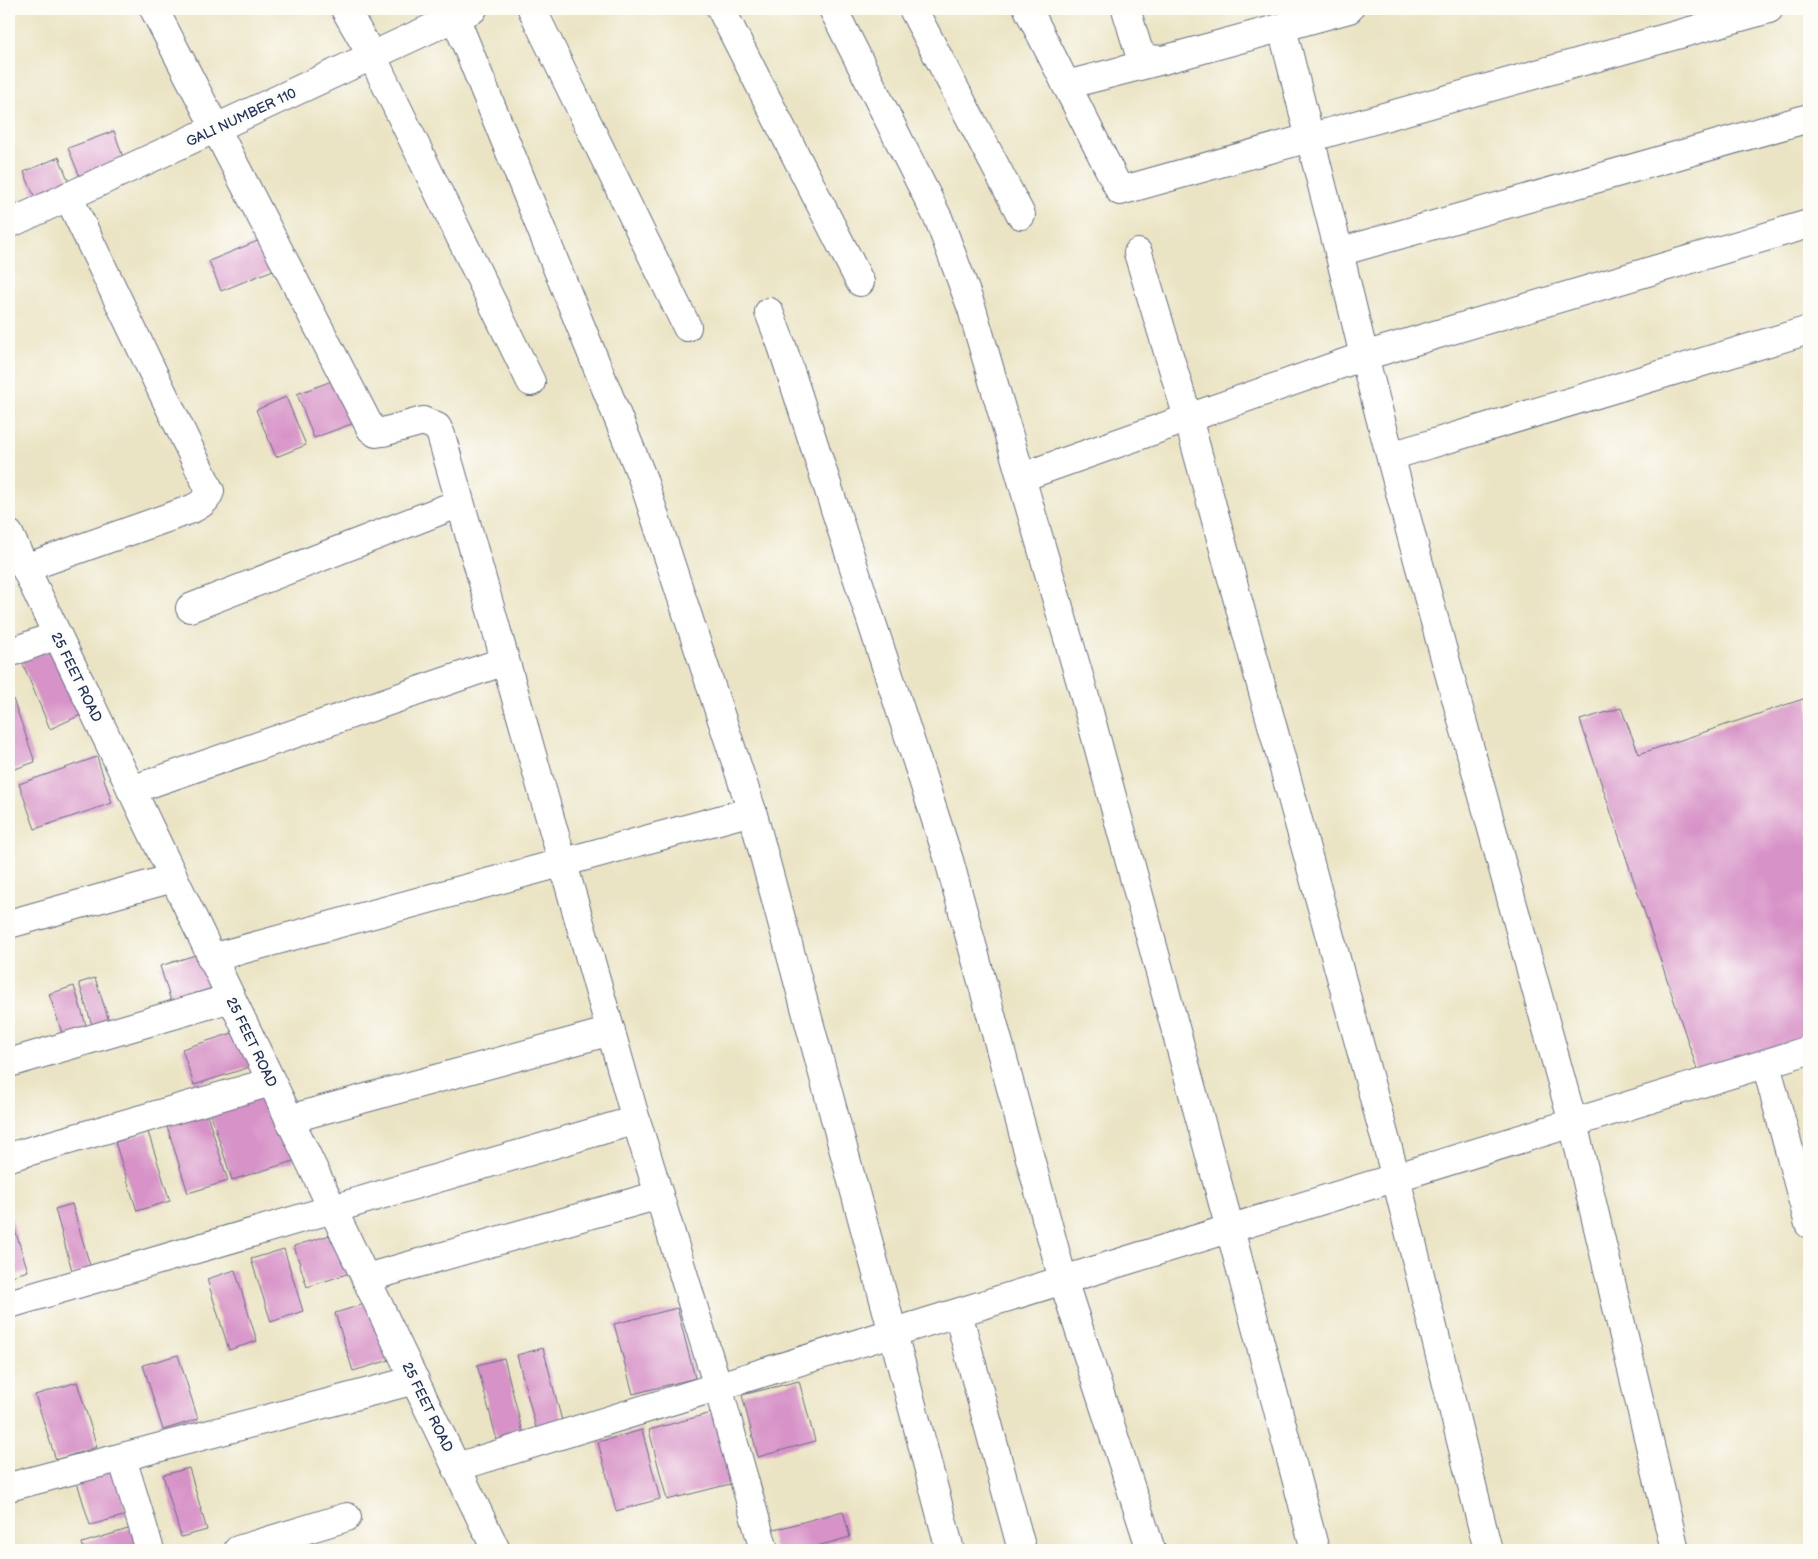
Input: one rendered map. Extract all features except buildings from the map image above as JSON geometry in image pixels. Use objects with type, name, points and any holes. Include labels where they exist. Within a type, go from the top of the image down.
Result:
[{"type":"street","points":[[154,9],[371,429],[376,433],[423,422],[436,427],[441,435],[636,1120],[718,1387],[764,1550]]},
{"type":"street","points":[[345,9],[372,56],[531,382]]},
{"type":"street","points":[[532,9],[687,327]]},
{"type":"street","points":[[721,9],[860,282]]},
{"type":"street","points":[[833,9],[939,220],[972,309],[1081,683],[1230,1228],[1315,1550]]},
{"type":"street","points":[[913,9],[1021,215]]},
{"type":"street","points":[[1028,9],[1120,191],[1769,9]]},
{"type":"street","points":[[1126,9],[1139,52],[1149,59],[1163,60]]},
{"type":"street","points":[[1066,84],[1163,60],[1349,9]]},
{"type":"street","points":[[464,13],[642,477],[752,811],[950,1550]]},
{"type":"street","name":"GALI NUMBER 110","points":[[9,224],[464,13]]},
{"type":"street","points":[[1282,28],[1364,356],[1413,542],[1573,1123],[1675,1550]]},
{"type":"street","points":[[1339,252],[1809,118]]},
{"type":"street","points":[[25,568],[192,509],[202,504],[208,498],[210,491],[68,196]]},
{"type":"street","points":[[1022,477],[1364,356],[1809,224]]},
{"type":"street","points":[[1138,253],[1188,418],[1396,1178],[1488,1550]]},
{"type":"street","points":[[769,312],[782,346],[949,860],[1063,1280],[1151,1550]]},
{"type":"street","points":[[1391,456],[1809,330]]},
{"type":"street","points":[[190,608],[460,503]]},
{"type":"street","name":"25 FEET ROAD","points":[[9,534],[496,1550]]},
{"type":"street","points":[[9,653],[57,635]]},
{"type":"street","points":[[131,790],[506,661]]},
{"type":"street","points":[[211,958],[752,811]]},
{"type":"street","points":[[9,924],[173,878]]},
{"type":"street","points":[[9,1063],[231,998]]},
{"type":"street","points":[[289,1119],[611,1031]]},
{"type":"street","points":[[457,1467],[1809,1050]]},
{"type":"street","points":[[1766,1064],[1809,1224]]},
{"type":"street","points":[[9,1157],[271,1082]]},
{"type":"street","points":[[9,1304],[636,1120]]},
{"type":"street","points":[[366,1278],[659,1195]]},
{"type":"street","points":[[958,1313],[1022,1550]]},
{"type":"street","points":[[9,1487],[415,1380]]},
{"type":"street","points":[[122,1458],[150,1550]]},
{"type":"street","points":[[238,1550],[347,1517]]}]
